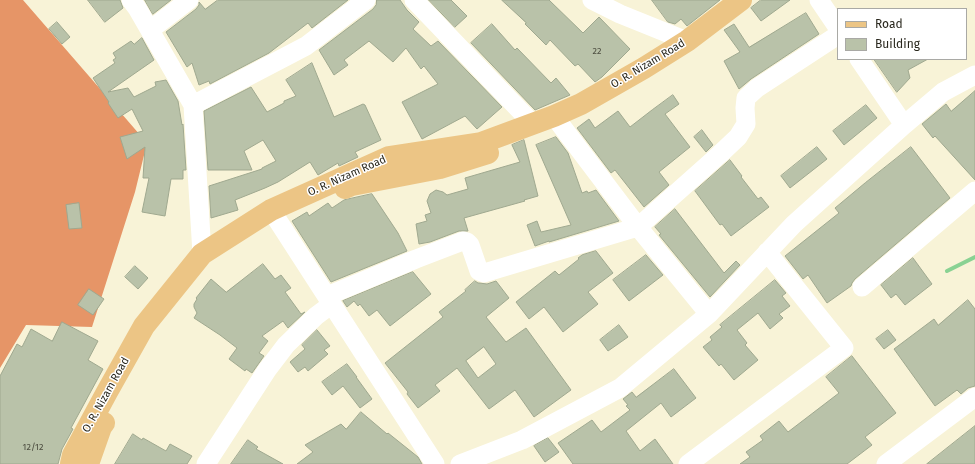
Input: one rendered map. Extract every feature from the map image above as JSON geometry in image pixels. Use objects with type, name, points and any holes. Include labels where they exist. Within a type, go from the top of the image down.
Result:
[{"type":"main road","name":"O. R. Nizam Road","points":[[71,464],[73,455],[144,326],[202,254],[389,157],[481,143],[533,124],[558,122],[581,104],[638,72],[687,41],[741,0]]},
{"type":"main road","points":[[88,464],[101,427],[121,398],[152,335],[170,311],[208,263],[263,229],[275,215],[295,212],[352,185],[440,168],[545,135],[558,122],[646,77],[712,32],[754,0]]},
{"type":"street","points":[[131,0],[193,105],[202,254]]},
{"type":"street","points":[[150,30],[189,0]]},
{"type":"street","points":[[193,105],[306,46],[366,0]]},
{"type":"street","points":[[414,0],[533,124]]},
{"type":"street","points":[[592,0],[620,14],[687,41]]},
{"type":"street","points":[[819,0],[837,27]]},
{"type":"street","points":[[206,464],[267,370],[286,345],[330,300],[416,259],[463,241],[470,245],[480,271],[484,273],[638,227],[738,136],[746,124],[746,98],[757,88],[837,36]]},
{"type":"street","points":[[860,60],[904,125]]},
{"type":"street","points":[[460,464],[522,440],[620,388],[709,314],[794,224],[904,125],[943,92],[975,74]]},
{"type":"street","points":[[558,122],[638,227],[709,314]]},
{"type":"street","points":[[862,287],[975,191]]},
{"type":"street","points":[[275,215],[435,464]]},
{"type":"street","points":[[688,464],[844,348],[767,252]]},
{"type":"street","points":[[891,463],[975,397]]},
{"type":"shaded area","points":[[0,0],[23,0],[147,143],[135,192],[92,327],[26,325],[0,368]]},
{"type":"building","points":[[88,0],[120,0],[123,8],[105,22]]},
{"type":"building","points":[[145,0],[171,0],[153,14]]},
{"type":"building","points":[[218,0],[348,0],[312,28],[308,23],[269,53],[210,84],[209,81],[199,85],[192,63],[187,67],[166,32],[196,9],[199,2],[205,9]]},
{"type":"building","points":[[377,0],[400,0],[407,10],[419,22],[413,29],[431,46],[438,41],[502,107],[477,129],[465,116],[422,139],[402,102],[438,84],[424,66],[421,69],[406,48],[393,62],[369,41],[344,60],[348,65],[334,75],[319,50],[373,9]]},
{"type":"building","points":[[429,0],[451,0],[467,16],[455,27]]},
{"type":"building","points":[[502,0],[549,0],[583,33],[599,17],[630,49],[595,82],[578,64],[575,66],[550,40],[546,45]]},
{"type":"building","points":[[652,0],[720,0],[687,26],[681,19],[675,24],[668,22]]},
{"type":"building","points":[[761,0],[790,0],[761,21],[751,8]]},
{"type":"building","points":[[806,13],[819,34],[751,79],[739,89],[724,61],[740,52],[724,30],[734,24],[749,47]]},
{"type":"building","points":[[57,22],[70,37],[62,44],[49,29]]},
{"type":"building","points":[[492,24],[515,50],[517,48],[551,83],[556,78],[570,95],[535,110],[471,43]]},
{"type":"building","points":[[142,38],[154,60],[108,92],[128,88],[134,97],[156,86],[155,82],[166,80],[178,101],[182,125],[183,124],[186,170],[183,170],[183,179],[171,179],[165,216],[142,212],[149,178],[143,178],[145,147],[127,159],[120,137],[143,131],[132,109],[118,118],[93,78],[115,63],[113,60],[116,58],[113,53],[131,41],[134,44]]},
{"type":"building","points":[[875,60],[926,60],[908,70],[910,78],[897,92]]},
{"type":"building","points":[[312,63],[334,117],[363,104],[365,105],[381,140],[355,152],[358,157],[339,166],[338,163],[318,175],[310,162],[278,182],[235,200],[238,210],[211,218],[209,186],[262,169],[276,161],[263,140],[244,151],[252,170],[208,170],[204,111],[251,87],[267,112],[284,103],[284,101],[296,96],[286,80]]},
{"type":"building","points":[[975,91],[975,180],[935,136],[933,138],[922,124],[946,104],[951,111]]},
{"type":"building","points":[[673,95],[679,104],[665,114],[690,147],[659,172],[669,185],[644,207],[615,170],[611,173],[577,128],[589,119],[595,128],[618,111],[630,127]]},
{"type":"building","points":[[866,105],[877,118],[844,145],[833,131]]},
{"type":"building","points":[[702,130],[713,145],[706,152],[694,137]]},
{"type":"building","points":[[556,137],[568,153],[582,193],[587,191],[588,193],[596,190],[619,221],[535,246],[527,225],[537,221],[541,232],[571,225],[536,145]]},
{"type":"building","points":[[524,140],[538,196],[464,218],[468,231],[459,231],[430,242],[419,244],[416,224],[427,221],[425,215],[431,213],[427,201],[430,194],[436,190],[447,195],[468,189],[465,178],[520,162],[512,145]]},
{"type":"building","points":[[817,147],[827,159],[790,188],[781,176]]},
{"type":"building","points":[[911,147],[950,198],[855,279],[851,286],[827,303],[808,275],[803,279],[785,256],[839,213],[835,208]]},
{"type":"building","points":[[730,160],[758,199],[761,197],[769,207],[731,236],[722,224],[720,225],[695,191]]},
{"type":"building","points":[[372,194],[398,233],[407,251],[331,282],[292,221],[307,212],[309,216],[328,203],[332,208],[344,200]]},
{"type":"building","points":[[79,203],[82,228],[69,229],[66,205]]},
{"type":"building","points":[[675,209],[724,273],[736,261],[740,265],[710,297],[659,235],[661,234],[655,227]]},
{"type":"building","points":[[596,251],[613,273],[588,292],[598,304],[563,332],[544,307],[529,319],[516,302],[555,271],[559,275],[582,255]]},
{"type":"building","points":[[646,255],[663,275],[629,301],[613,280]]},
{"type":"building","points":[[913,258],[932,284],[905,305],[896,294],[891,298],[881,285]]},
{"type":"building","points":[[263,264],[275,279],[281,275],[291,288],[285,292],[301,314],[305,312],[288,328],[283,321],[262,336],[268,341],[259,353],[264,356],[252,373],[246,369],[245,371],[229,359],[237,348],[194,318],[197,313],[194,304],[197,299],[196,298],[211,279],[226,292]]},
{"type":"building","points":[[135,266],[148,278],[138,289],[125,277]]},
{"type":"building","points":[[413,272],[431,294],[390,326],[377,310],[369,316],[360,304],[358,306],[354,301],[347,307],[343,301]]},
{"type":"building","points":[[775,280],[786,293],[782,296],[790,306],[779,314],[783,318],[770,329],[758,313],[737,330],[747,343],[745,345],[758,360],[734,380],[721,364],[719,366],[703,347],[712,340],[710,337],[722,327],[720,325]]},
{"type":"building","points":[[475,281],[478,283],[487,284],[496,281],[509,298],[486,317],[506,342],[526,328],[571,390],[534,417],[515,390],[489,409],[457,368],[435,385],[440,391],[418,408],[407,394],[408,392],[385,363],[443,317],[439,312],[466,291],[465,290]],"holes":[[[484,347],[496,364],[478,378],[466,361]]]},
{"type":"building","points":[[89,289],[104,299],[93,315],[78,305]]},
{"type":"building","points":[[968,300],[975,309],[975,386],[968,388],[961,394],[957,390],[935,406],[894,349],[934,319],[938,325]]},
{"type":"building","points":[[62,322],[98,341],[88,360],[103,369],[71,428],[73,429],[62,449],[58,464],[0,464],[0,376],[17,344],[22,347],[31,329],[52,341]]},
{"type":"building","points":[[619,325],[628,337],[608,351],[600,340]]},
{"type":"building","points":[[317,330],[330,346],[324,350],[328,354],[308,371],[305,367],[298,372],[290,362],[305,349],[302,345]]},
{"type":"building","points":[[888,330],[896,340],[884,349],[876,339]]},
{"type":"building","points":[[852,356],[896,413],[865,437],[872,445],[847,464],[740,464],[750,457],[746,452],[763,440],[760,436],[779,421],[788,432],[839,393],[826,377]]},
{"type":"building","points":[[347,364],[372,399],[360,408],[343,386],[332,395],[322,382]]},
{"type":"building","points":[[674,369],[696,398],[671,417],[661,403],[626,431],[640,451],[655,439],[673,464],[573,464],[558,443],[592,420],[601,432],[630,410],[626,406],[628,405],[623,399],[632,392],[636,397]]},
{"type":"building","points":[[361,412],[418,457],[422,464],[297,464],[313,452],[305,445],[341,424],[346,429]]},
{"type":"building","points":[[975,426],[975,464],[927,464]]},
{"type":"building","points":[[133,434],[142,440],[143,438],[166,451],[170,444],[192,456],[187,464],[115,464]]},
{"type":"building","points":[[548,438],[559,452],[545,462],[534,446]]},
{"type":"building","points":[[248,440],[258,447],[256,449],[283,464],[231,464]]},
{"type":"waterway","points":[[947,271],[975,257]]}]
